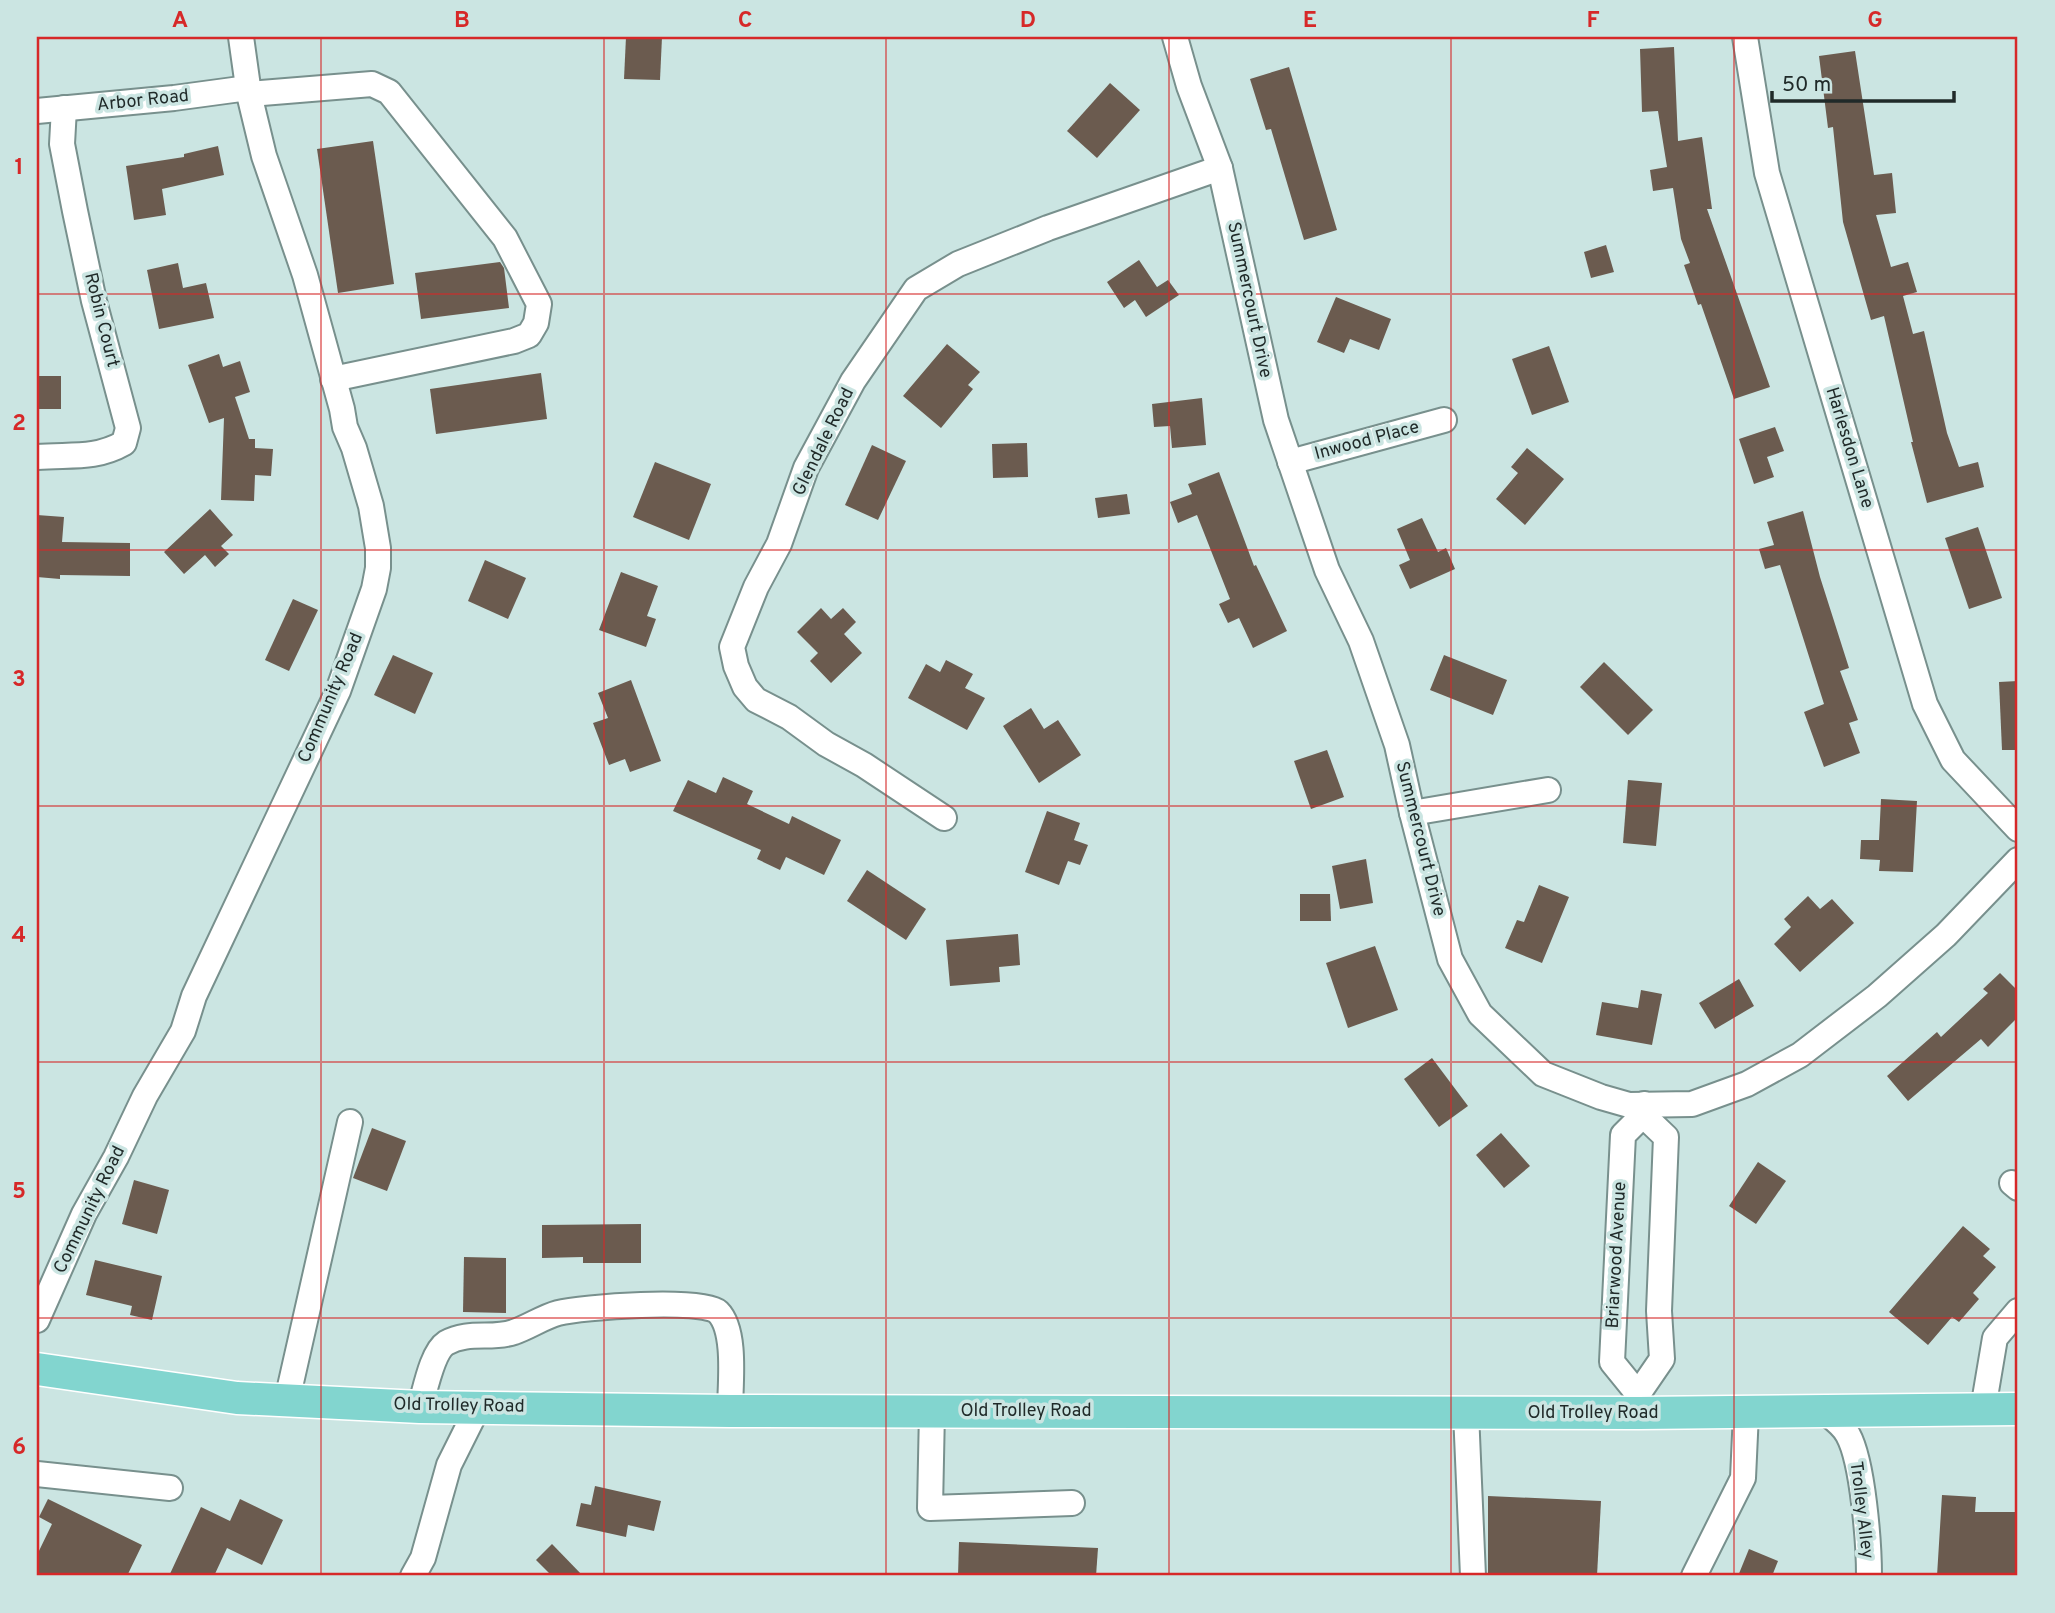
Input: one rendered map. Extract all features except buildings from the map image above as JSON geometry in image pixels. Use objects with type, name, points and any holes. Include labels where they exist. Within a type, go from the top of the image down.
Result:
[{"type":"main road","name":"Old Trolley Road","points":[[37,1368],[237,1398],[420,1407],[730,1411],[1466,1412],[1638,1404],[1746,1413],[2018,1409]]},
{"type":"street","name":"Community Road","points":[[37,1320],[84,1214],[116,1157],[145,1096],[183,1031],[194,996],[338,691],[374,589],[378,568],[372,506],[345,427],[305,275],[264,156],[249,91],[241,37]]},
{"type":"street","name":"Summercourt Drive","points":[[1175,37],[1189,86],[1220,168],[1276,420],[1327,570],[1366,654],[1397,744],[1450,958],[1480,1014],[1543,1074],[1601,1097],[1644,1109],[1692,1104],[1747,1084],[1800,1055],[1877,996],[1946,935],[2018,860]]},
{"type":"street","name":"Harlesdon Lane","points":[[1745,37],[1767,173],[1925,704],[1953,760],[2018,829]]},
{"type":"street","name":"Arbor Road","points":[[37,111],[249,91],[372,84],[389,92],[505,238],[539,304],[536,323],[528,335],[514,341],[333,379]]},
{"type":"street","name":"Robin Court","points":[[37,457],[78,457],[107,453],[124,443],[128,428],[94,301],[75,211],[62,144],[64,108]]},
{"type":"street","name":"Glendale Road","points":[[944,818],[864,765],[826,744],[789,717],[756,700],[736,666],[732,647],[756,587],[779,544],[806,468],[853,381],[916,289],[958,264],[1048,228],[1220,168]]},
{"type":"street","name":"Inwood Place","points":[[1290,462],[1444,420]]},
{"type":"street","points":[[1412,813],[1548,790]]},
{"type":"street","points":[[1638,1404],[1662,1359],[1660,1311],[1665,1137],[1644,1109]]},
{"type":"street","name":"Briarwood Avenue","points":[[1638,1404],[1612,1362],[1623,1135],[1644,1109]]},
{"type":"street","points":[[287,1400],[350,1122]]},
{"type":"street","points":[[420,1407],[433,1363],[444,1345],[468,1335],[512,1333],[559,1313],[643,1305],[681,1305],[707,1306],[717,1311],[725,1325],[731,1352],[730,1411]]},
{"type":"street","points":[[1983,1409],[1995,1338],[2018,1311]]},
{"type":"street","points":[[413,1576],[423,1558],[449,1465],[478,1407]]},
{"type":"street","points":[[932,1410],[930,1508],[1072,1503]]},
{"type":"street","points":[[1466,1412],[1473,1576]]},
{"type":"street","name":"Trolley Alley","points":[[1825,1412],[1841,1425],[1849,1437],[1857,1462],[1869,1576]]},
{"type":"street","points":[[1694,1576],[1743,1478],[1746,1413]]},
{"type":"street","points":[[37,1474],[170,1488]]}]
